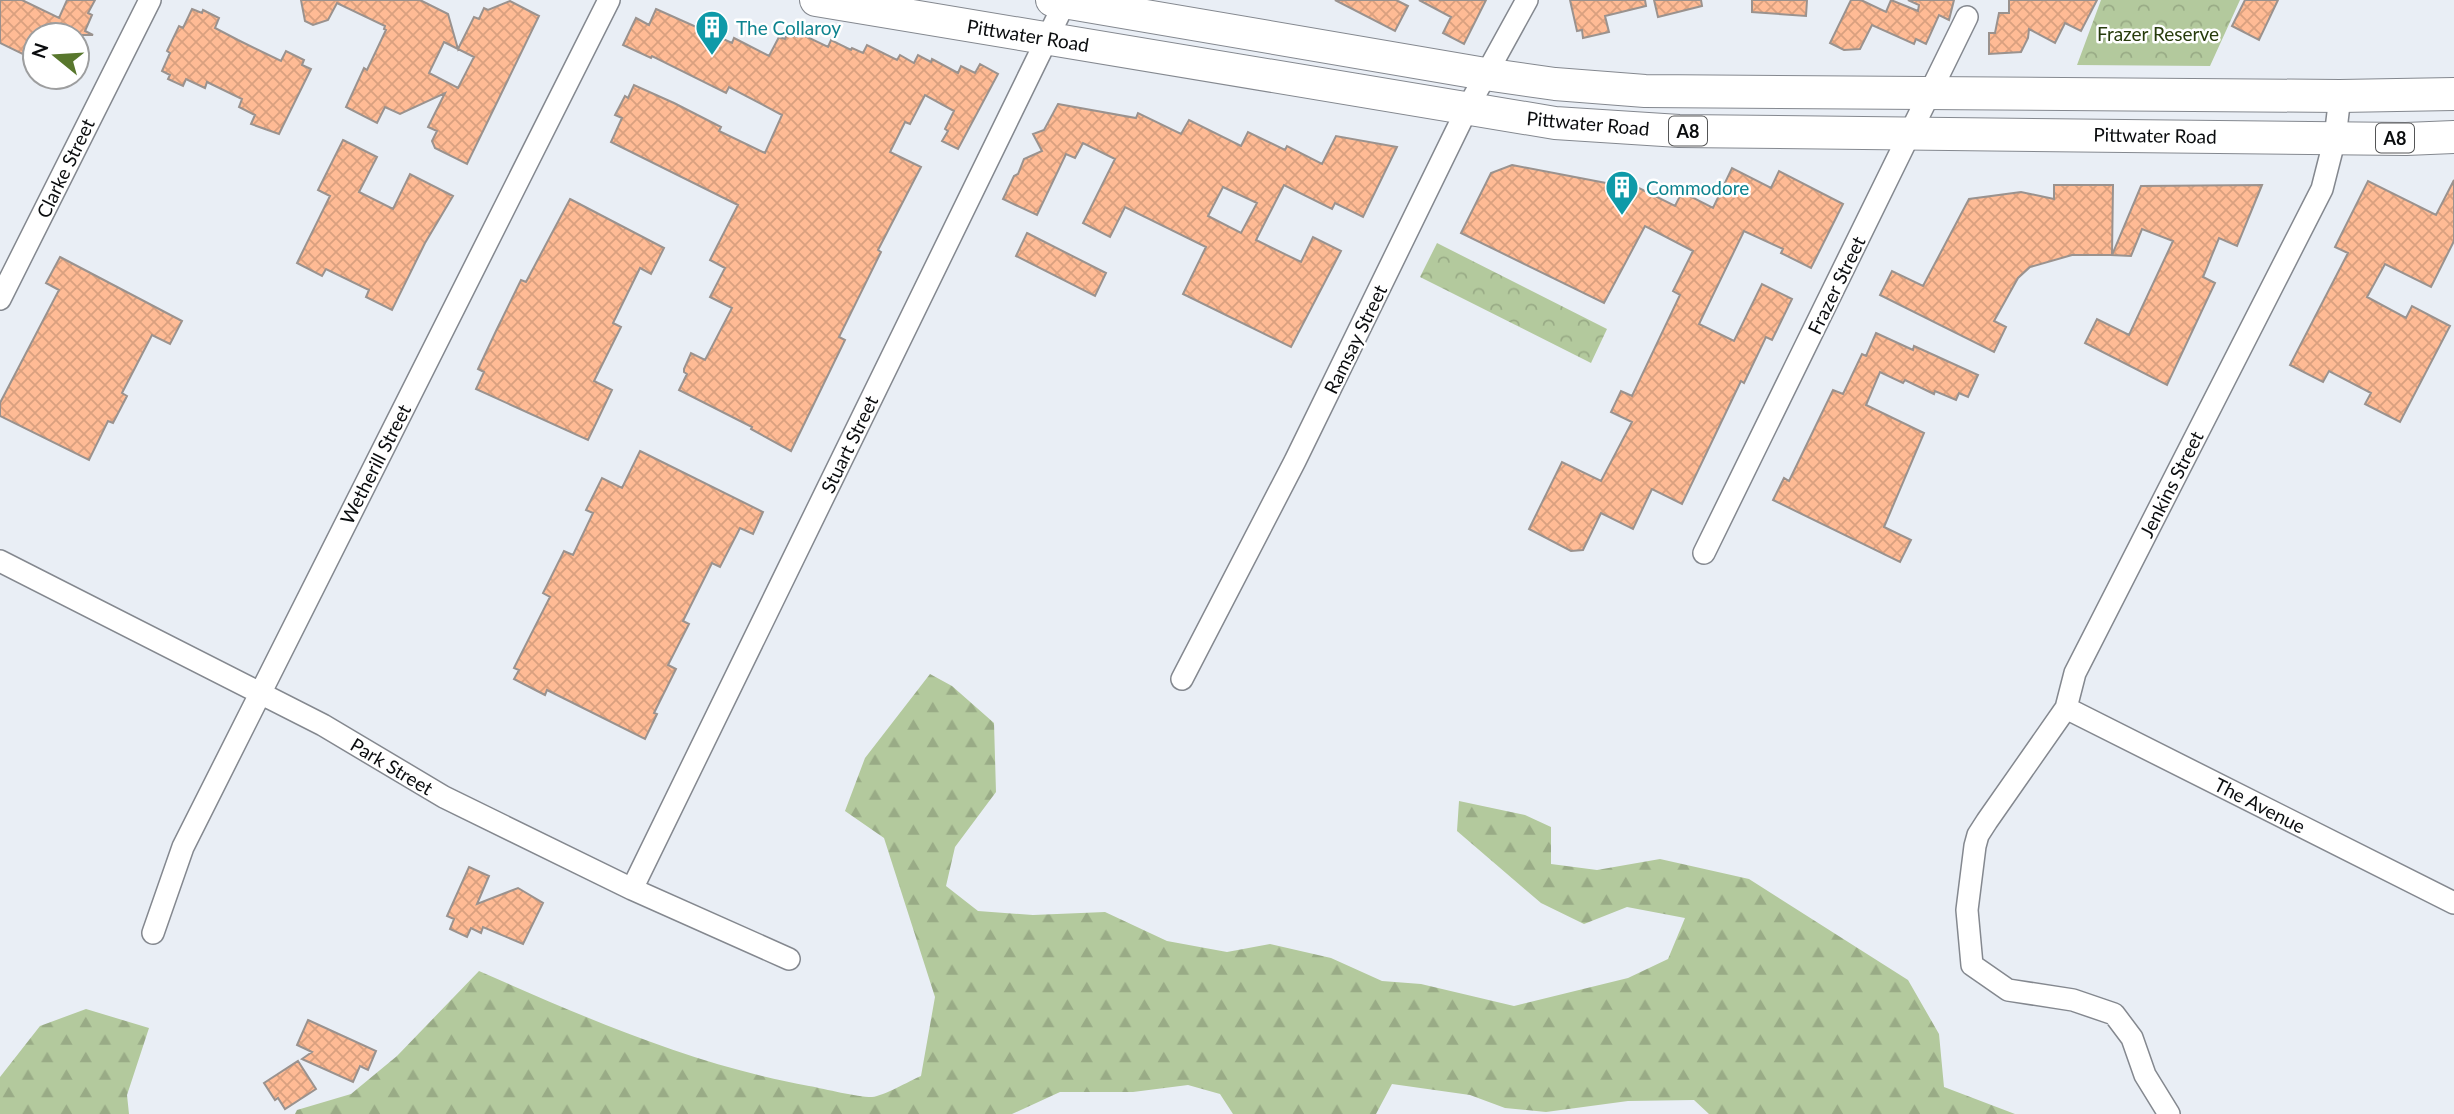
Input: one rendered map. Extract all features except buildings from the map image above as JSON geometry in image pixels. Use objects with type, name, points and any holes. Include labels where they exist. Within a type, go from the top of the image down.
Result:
[{"type":"highway","name":"Pittwater Road","points":[[816,0],[1555,123],[1679,131],[2454,137]]},
{"type":"highway","name":"Pittwater Road","points":[[1061,1],[1485,74],[1555,84],[1645,91],[2340,96],[2454,94]]},
{"type":"street","name":"Clarke Street","points":[[0,299],[150,0]]},
{"type":"street","name":"Wetherill Street","points":[[153,933],[183,847],[610,0]]},
{"type":"street","name":"Ramsay Street","points":[[1182,679],[1296,461],[1466,109],[1527,0]]},
{"type":"street","name":"Stuart Street","points":[[632,888],[1048,39],[1061,1]]},
{"type":"street","name":"Frazer Street","points":[[1704,553],[1967,17]]},
{"type":"street","name":"Jenkins Street","points":[[2169,1114],[2145,1075],[2132,1038],[2114,1014],[2073,1000],[2008,990],[1972,965],[1967,910],[1978,835],[2066,708],[2075,673],[2322,189],[2335,138],[2340,96]]},
{"type":"street","name":"Park Street","points":[[0,561],[323,725],[444,797],[632,888],[789,959]]},
{"type":"street","name":"The Avenue","points":[[2066,708],[2454,903]]},
{"type":"green space","name":"Frazer Reserve","points":[[2101,0],[2240,0],[2210,66],[2077,65]]},
{"type":"green space","points":[[1437,243],[1607,329],[1591,363],[1420,277]]},
{"type":"green space","points":[[930,674],[952,686],[994,723],[996,792],[955,847],[946,886],[978,911],[1033,915],[1105,912],[1167,941],[1227,952],[1270,944],[1331,958],[1382,981],[1421,984],[1514,1006],[1628,978],[1668,959],[1685,918],[1627,907],[1584,924],[1541,903],[1457,831],[1459,801],[1525,815],[1551,827],[1551,864],[1597,870],[1660,859],[1749,879],[1908,980],[1939,1034],[1944,1087],[2015,1114],[1709,1114],[1694,1100],[1628,1101],[1546,1112],[1505,1108],[1470,1095],[1392,1084],[1376,1114],[1233,1114],[1220,1094],[1188,1085],[1133,1092],[1060,1092],[1012,1114],[295,1114],[297,1110],[351,1094],[397,1056],[479,971],[641,1038],[682,1053],[766,1077],[872,1097],[921,1076],[935,997],[884,838],[845,811],[865,758]]},
{"type":"green space","points":[[86,1009],[149,1028],[127,1095],[129,1114],[0,1114],[0,1077],[40,1026]]},
{"type":"place","name":"The Collaroy","points":[[712,57]]},
{"type":"place","name":"Commodore","points":[[1622,217]]}]
